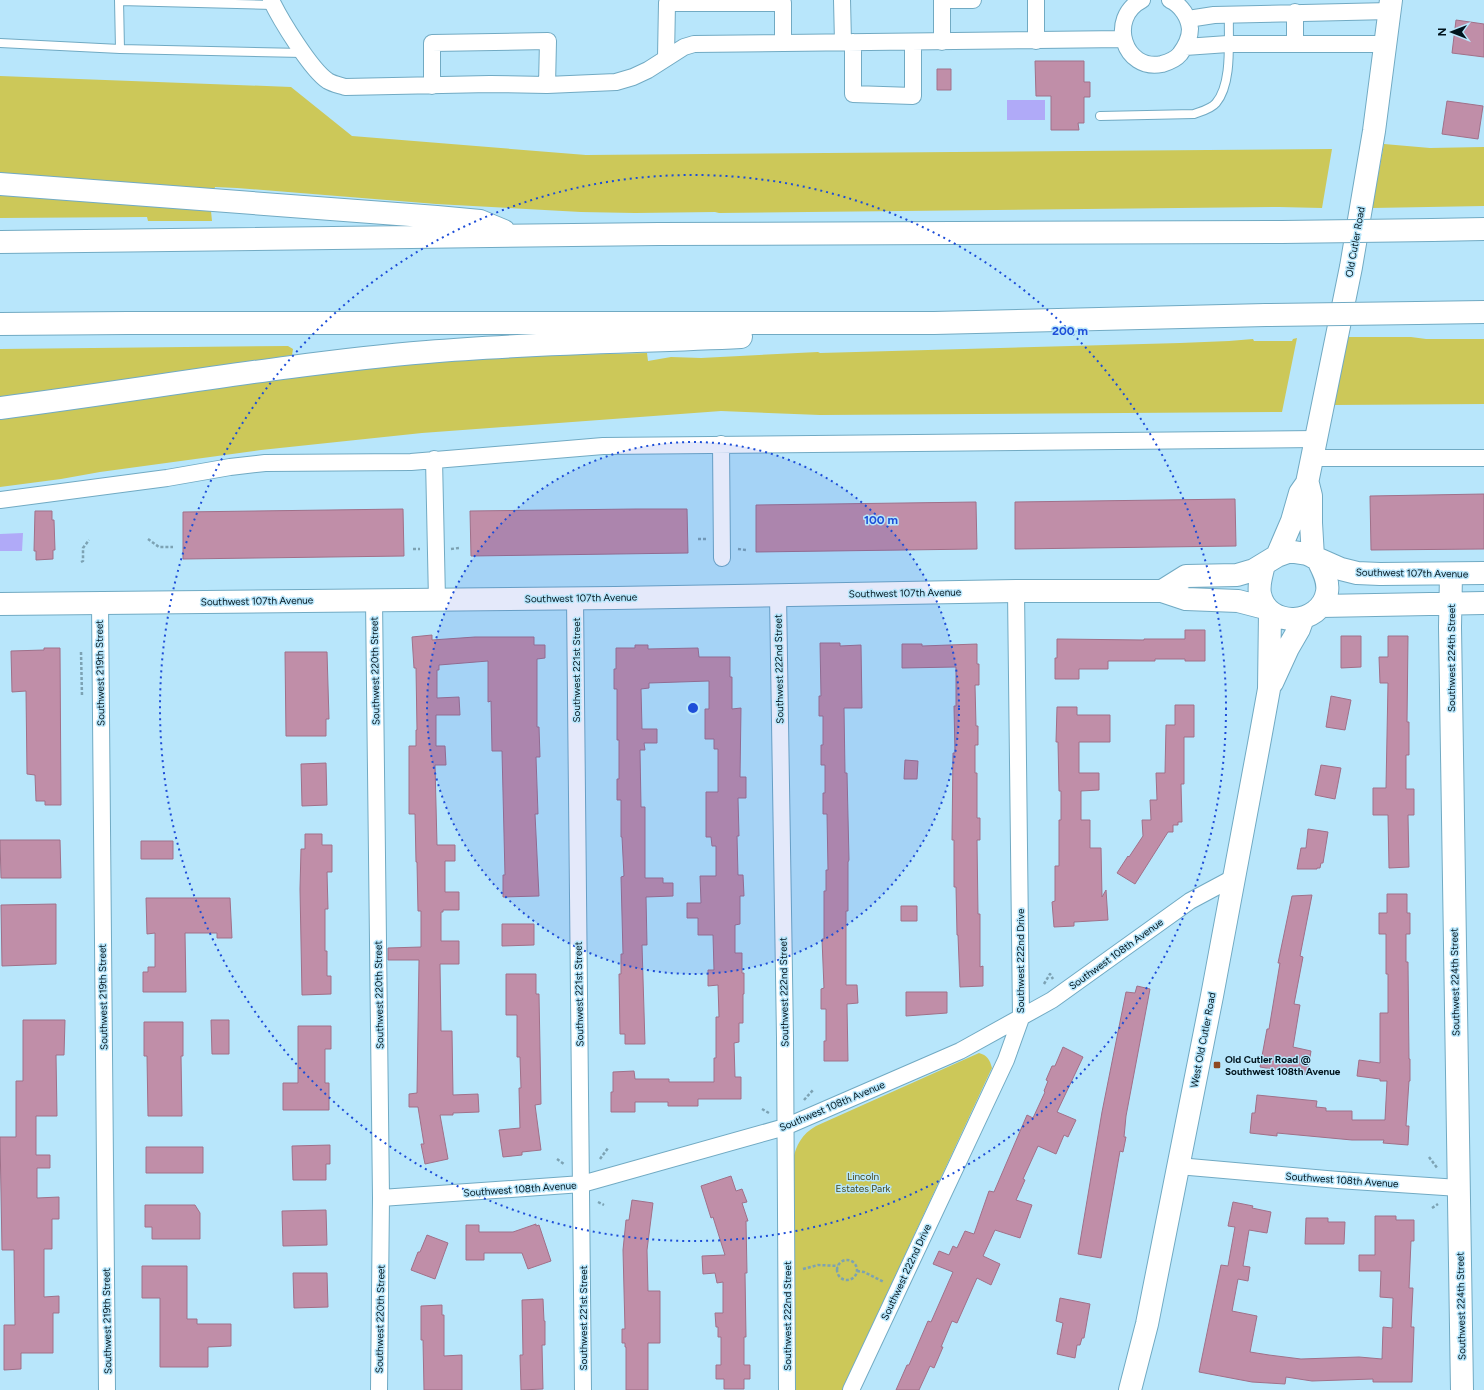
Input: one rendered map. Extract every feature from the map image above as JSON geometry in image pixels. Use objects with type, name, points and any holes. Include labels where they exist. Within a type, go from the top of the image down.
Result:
[{"type":"main road","name":"Old Cutler Road","points":[[1270,560],[1292,521],[1300,493],[1307,483],[1351,267],[1374,131],[1391,5]]},
{"type":"main road","points":[[0,184],[480,221],[515,236]]},
{"type":"main road","points":[[0,242],[667,234],[1282,232],[1484,229]]},
{"type":"main road","points":[[0,324],[934,323],[1266,315],[1484,312]]},
{"type":"main road","points":[[0,408],[256,371],[419,352],[526,345],[640,342],[791,334],[934,323]]},
{"type":"main road","name":"Old Cutler Road","points":[[1307,483],[1312,496],[1311,523],[1315,558]]},
{"type":"main road","points":[[1288,552],[1303,553],[1315,558],[1324,572],[1327,586],[1327,592],[1321,606],[1312,614],[1303,618],[1287,619],[1279,618],[1268,610],[1238,601],[1186,599],[1162,591],[1186,576],[1237,576],[1249,572],[1288,552]]},
{"type":"main road","name":"Southwest 107th Avenue","points":[[1315,558],[1341,569],[1380,574],[1484,573]]},
{"type":"main road","points":[[1268,610],[1260,593],[1260,584],[1270,560]]},
{"type":"main road","name":"Southwest 224th Street","points":[[1451,574],[1450,604],[1462,1390]]},
{"type":"main road","name":"Southwest 107th Avenue","points":[[0,604],[437,600],[1016,591],[1162,591]]},
{"type":"main road","points":[[1321,606],[1484,603]]},
{"type":"main road","name":"West Old Cutler Road","points":[[1130,1390],[1147,1324],[1212,996],[1269,690],[1268,610]]},
{"type":"main road","name":"West Old Cutler Road","points":[[1269,690],[1303,618]]},
{"type":"street","points":[[842,0],[853,94],[913,96],[913,43]]},
{"type":"street","points":[[942,42],[942,0],[973,0]]},
{"type":"street","points":[[1036,0],[1036,41]]},
{"type":"street","points":[[1142,0],[1136,3],[1129,10],[1124,19],[1122,29],[1123,39],[1128,50],[1136,58],[1146,63],[1158,65],[1169,62],[1178,56],[1186,47],[1189,38],[1190,28],[1188,19],[1183,10],[1176,3],[1170,0]]},
{"type":"street","points":[[272,3],[303,53],[317,72],[327,80],[345,87],[490,84],[547,85],[616,82],[633,77],[648,70],[666,57],[684,47],[694,44],[848,42],[913,43],[1123,39]]},
{"type":"street","points":[[666,57],[667,3],[782,3],[783,43]]},
{"type":"street","points":[[1188,19],[1214,15],[1295,12],[1391,5]]},
{"type":"street","points":[[1295,12],[1295,44]]},
{"type":"street","points":[[432,86],[432,43],[548,41],[547,85]]},
{"type":"street","points":[[1186,47],[1228,44],[1386,44]]},
{"type":"street","points":[[721,444],[722,558]]},
{"type":"street","points":[[0,500],[167,478],[230,467],[265,463],[411,462],[580,447],[721,444],[1314,448],[1484,458]]},
{"type":"street","points":[[434,459],[437,600]]},
{"type":"street","name":"Southwest 222nd Drive","points":[[851,1390],[1006,1060],[1021,1018],[1016,591]]},
{"type":"street","name":"Southwest 222nd Street","points":[[778,595],[786,1127],[787,1390]]},
{"type":"street","name":"Southwest 221st Street","points":[[575,598],[583,1390]]},
{"type":"street","name":"Southwest 220th Street","points":[[374,600],[381,1198],[379,1390]]},
{"type":"street","name":"Southwest 219th Street","points":[[100,603],[108,1390]]},
{"type":"street","name":"Southwest 108th Avenue","points":[[381,1198],[582,1184],[786,1127],[960,1051],[1021,1018],[1052,1000],[1190,901],[1233,878]]},
{"type":"street","name":"Southwest 108th Avenue","points":[[1178,1166],[1338,1180],[1459,1188]]},
{"type":"lane","points":[[120,49],[120,0],[272,3]]},
{"type":"lane","points":[[1100,116],[1194,114],[1215,104],[1222,93],[1226,77],[1229,15]]},
{"type":"lane","points":[[0,43],[120,49],[303,53]]},
{"type":"path","points":[[148,538],[159,547],[173,547]]},
{"type":"path","points":[[81,562],[83,561],[83,548],[89,540]]},
{"type":"path","points":[[81,652],[82,696]]},
{"type":"path","points":[[1043,986],[1050,974]]},
{"type":"path","points":[[803,1100],[813,1090]]},
{"type":"path","points":[[762,1109],[771,1115]]},
{"type":"path","points":[[600,1158],[608,1148]]},
{"type":"path","points":[[1429,1158],[1438,1169]]},
{"type":"path","points":[[844,1260],[850,1260],[855,1263],[857,1271],[852,1278],[846,1280],[838,1274],[838,1266],[844,1260]]},
{"type":"path","points":[[805,1268],[824,1264],[838,1266]]},
{"type":"path","points":[[857,1271],[864,1272],[877,1279]]},
{"type":"green space","points":[[0,76],[291,87],[352,136],[586,155],[1332,149],[1322,208],[1279,207],[719,213],[581,212],[436,204],[237,188],[215,187],[214,191],[0,175]]},
{"type":"green space","points":[[1384,144],[1430,148],[1484,147],[1484,206],[1372,208]]},
{"type":"green space","points":[[0,190],[211,211],[212,221],[148,221],[147,217],[0,218]]},
{"type":"green space","points":[[1347,337],[1484,339],[1484,404],[1333,405]]},
{"type":"green space","points":[[1297,338],[1282,412],[820,415],[721,411],[422,433],[261,450],[0,487],[0,417],[366,367],[525,356],[647,353],[648,361],[671,357],[701,358],[818,352],[1180,343],[1253,339],[1254,341],[1292,341],[1293,339]]},
{"type":"green space","points":[[288,346],[293,349],[292,355],[0,401],[0,349]]},
{"type":"green space","name":"Lincoln Estates Park","points":[[979,1053],[988,1058],[992,1068],[842,1390],[795,1390],[793,1160],[800,1140],[816,1126]]},
{"type":"shaded area","points":[[1007,100],[1045,100],[1045,120],[1007,120]]},
{"type":"shaded area","points":[[23,533],[22,551],[0,551],[0,534]]},
{"type":"building","points":[[1456,20],[1484,24],[1484,57],[1452,53]]},
{"type":"building","points":[[1035,61],[1084,61],[1084,82],[1090,82],[1090,97],[1084,97],[1084,123],[1078,123],[1079,130],[1051,130],[1051,96],[1036,96]]},
{"type":"building","points":[[937,69],[951,69],[951,90],[937,90]]},
{"type":"building","points":[[1447,101],[1483,106],[1478,139],[1442,134]]},
{"type":"building","points":[[1484,494],[1484,549],[1371,550],[1370,496]]},
{"type":"building","points":[[1235,499],[1236,546],[1015,549],[1015,502]]},
{"type":"building","points":[[976,502],[977,549],[756,552],[756,505]]},
{"type":"building","points":[[403,509],[404,556],[183,559],[183,512]]},
{"type":"building","points":[[687,509],[688,553],[471,556],[470,511]]},
{"type":"building","points":[[35,511],[52,511],[52,520],[54,520],[55,550],[53,550],[53,559],[36,560],[36,551],[34,551]]},
{"type":"building","points":[[1185,630],[1205,630],[1205,661],[1155,659],[1155,661],[1108,661],[1108,669],[1079,669],[1079,679],[1055,679],[1057,639],[1185,639]]},
{"type":"building","points":[[432,635],[432,640],[475,637],[534,637],[534,645],[545,645],[545,658],[537,659],[537,727],[539,727],[540,757],[536,757],[538,814],[535,814],[539,896],[503,897],[503,875],[505,875],[502,751],[492,751],[491,701],[488,702],[488,661],[439,665],[439,670],[437,670],[437,698],[459,697],[460,715],[436,715],[436,746],[445,746],[446,765],[435,765],[437,845],[455,845],[455,861],[445,861],[445,892],[459,892],[459,910],[443,910],[443,912],[441,912],[441,941],[459,941],[459,964],[440,964],[441,1031],[452,1031],[453,1095],[478,1094],[479,1112],[440,1115],[448,1159],[425,1164],[421,1144],[424,1144],[418,1107],[409,1107],[409,1094],[417,1093],[419,960],[388,960],[388,948],[421,947],[421,911],[418,911],[415,814],[409,814],[409,746],[416,746],[417,730],[416,668],[414,668],[412,637]]},
{"type":"building","points":[[1341,636],[1361,636],[1361,667],[1341,668]]},
{"type":"building","points":[[1388,636],[1408,636],[1407,722],[1409,722],[1409,755],[1406,755],[1406,789],[1414,789],[1414,815],[1408,815],[1409,867],[1389,868],[1388,815],[1373,815],[1373,788],[1386,788],[1388,683],[1380,683],[1379,657],[1388,657]]},
{"type":"building","points":[[820,643],[840,643],[840,646],[861,645],[862,708],[844,708],[849,860],[848,911],[846,911],[846,985],[857,985],[858,1003],[847,1004],[848,1061],[824,1061],[824,1041],[826,1041],[826,1009],[821,1009],[821,989],[824,988],[822,939],[824,939],[824,891],[826,891],[826,870],[828,870],[827,814],[823,814],[825,765],[821,765],[823,716],[819,716],[819,696],[821,696]]},
{"type":"building","points":[[902,644],[922,644],[922,646],[977,644],[979,685],[975,685],[978,745],[975,745],[975,773],[977,773],[977,818],[980,818],[980,840],[977,840],[978,914],[980,914],[980,967],[983,966],[983,986],[960,987],[956,887],[954,887],[954,840],[952,840],[956,667],[902,668]]},
{"type":"building","points":[[635,645],[648,645],[648,649],[698,648],[699,657],[730,657],[730,677],[732,677],[732,709],[741,708],[740,777],[746,777],[746,798],[738,798],[739,836],[737,836],[738,875],[743,875],[744,896],[740,896],[740,924],[735,925],[735,953],[742,953],[742,973],[744,973],[743,1023],[739,1023],[739,1042],[734,1043],[735,1077],[741,1077],[741,1099],[698,1099],[698,1106],[668,1106],[668,1102],[635,1102],[635,1112],[611,1112],[613,1072],[634,1071],[635,1079],[669,1079],[669,1082],[714,1082],[714,1058],[716,1058],[716,1017],[719,1017],[718,985],[708,986],[708,970],[714,970],[713,935],[698,935],[698,918],[687,918],[687,903],[701,903],[700,876],[716,876],[716,846],[712,846],[711,837],[706,837],[706,792],[718,792],[718,749],[714,749],[714,739],[705,739],[705,709],[709,709],[709,681],[649,683],[649,688],[641,689],[642,729],[657,729],[657,743],[644,743],[645,750],[640,750],[641,807],[645,807],[645,878],[663,878],[663,883],[673,883],[673,896],[646,897],[647,945],[642,945],[645,1044],[625,1044],[625,1034],[620,1034],[619,974],[621,974],[621,954],[623,954],[621,877],[624,876],[621,837],[621,800],[617,800],[617,779],[619,779],[619,740],[617,740],[617,689],[614,689],[614,669],[616,669],[616,648],[635,648]]},
{"type":"building","points":[[44,648],[60,648],[61,805],[45,805],[45,801],[36,801],[35,775],[27,774],[26,691],[12,692],[11,651],[44,650]]},
{"type":"building","points":[[285,652],[327,652],[329,719],[326,719],[326,736],[286,736]]},
{"type":"building","points":[[1331,696],[1351,700],[1345,730],[1326,727]]},
{"type":"building","points":[[1175,705],[1194,705],[1194,737],[1184,737],[1184,784],[1181,784],[1182,822],[1178,822],[1178,825],[1173,825],[1173,832],[1168,832],[1135,884],[1117,873],[1143,836],[1142,820],[1151,820],[1150,800],[1157,800],[1156,773],[1165,773],[1166,725],[1175,725]]},
{"type":"building","points":[[1057,707],[1077,707],[1077,715],[1110,715],[1110,742],[1079,742],[1079,773],[1099,773],[1099,790],[1081,791],[1081,820],[1090,820],[1090,848],[1101,848],[1102,897],[1106,890],[1108,920],[1074,922],[1074,926],[1054,927],[1052,902],[1055,901],[1055,866],[1059,866],[1059,820],[1061,820],[1058,742],[1056,742]]},
{"type":"building","points":[[905,760],[918,761],[917,779],[904,779]]},
{"type":"building","points":[[326,763],[327,805],[302,806],[301,764]]},
{"type":"building","points":[[1321,765],[1341,768],[1335,799],[1315,795]]},
{"type":"building","points":[[1308,829],[1328,832],[1323,863],[1321,863],[1320,868],[1317,869],[1297,869],[1301,848],[1306,848]]},
{"type":"building","points":[[305,834],[322,834],[322,845],[332,845],[332,872],[327,872],[328,909],[325,909],[325,951],[327,951],[327,976],[331,976],[331,994],[302,995],[300,889],[301,849],[305,849]]},
{"type":"building","points":[[0,840],[60,840],[61,878],[1,878]]},
{"type":"building","points":[[141,841],[173,841],[173,859],[141,859]]},
{"type":"building","points":[[1387,894],[1407,894],[1407,913],[1410,913],[1410,934],[1406,934],[1410,1059],[1410,1081],[1406,1126],[1409,1126],[1408,1145],[1383,1143],[1384,1140],[1352,1140],[1277,1133],[1277,1136],[1250,1133],[1252,1113],[1255,1113],[1257,1095],[1317,1101],[1316,1107],[1326,1108],[1326,1111],[1352,1111],[1352,1120],[1385,1120],[1387,1081],[1357,1076],[1359,1060],[1380,1063],[1380,1013],[1388,1013],[1388,974],[1386,974],[1386,934],[1379,934],[1379,913],[1387,913]]},
{"type":"building","points":[[1312,895],[1300,956],[1303,957],[1294,1004],[1300,1005],[1293,1047],[1311,1051],[1307,1075],[1260,1067],[1267,1029],[1269,1029],[1280,963],[1278,963],[1292,896]]},
{"type":"building","points":[[146,898],[230,898],[232,938],[217,938],[217,933],[185,933],[186,992],[143,992],[143,972],[148,972],[148,967],[155,967],[155,933],[147,934]]},
{"type":"building","points":[[56,904],[56,964],[2,966],[1,905]]},
{"type":"building","points":[[901,906],[917,906],[917,921],[901,921]]},
{"type":"building","points":[[502,924],[534,924],[534,945],[502,946]]},
{"type":"building","points":[[506,974],[536,974],[536,994],[539,994],[541,1104],[535,1105],[541,1150],[522,1152],[522,1155],[503,1157],[499,1130],[520,1128],[519,1088],[521,1088],[520,1057],[517,1057],[517,1015],[506,1015]]},
{"type":"building","points":[[1137,986],[1150,989],[1126,1116],[1124,1137],[1126,1137],[1123,1152],[1120,1151],[1101,1258],[1078,1254],[1102,1112],[1126,992],[1135,993]]},
{"type":"building","points":[[906,992],[947,992],[947,1013],[906,1016]]},
{"type":"building","points":[[23,1020],[65,1020],[64,1055],[56,1055],[57,1116],[36,1116],[36,1155],[50,1155],[50,1168],[37,1168],[37,1198],[59,1197],[59,1219],[52,1219],[52,1249],[44,1249],[44,1297],[59,1296],[59,1313],[53,1313],[53,1353],[21,1353],[21,1369],[4,1370],[4,1325],[15,1325],[14,1250],[2,1250],[0,1137],[16,1137],[16,1081],[23,1081]]},
{"type":"building","points":[[211,1020],[229,1020],[229,1054],[212,1054]]},
{"type":"building","points":[[144,1022],[183,1022],[183,1056],[181,1056],[182,1116],[148,1116],[147,1056],[144,1056]]},
{"type":"building","points":[[298,1026],[331,1026],[331,1049],[325,1049],[325,1083],[329,1083],[329,1110],[283,1110],[283,1083],[298,1083]]},
{"type":"building","points":[[1063,1047],[1083,1057],[1057,1112],[1076,1120],[1068,1137],[1064,1135],[1056,1154],[1038,1146],[1023,1179],[1025,1180],[1016,1200],[1032,1205],[1020,1238],[995,1230],[983,1256],[1000,1264],[991,1285],[977,1278],[957,1323],[952,1321],[934,1368],[930,1366],[919,1390],[896,1390],[907,1365],[909,1365],[928,1321],[931,1322],[953,1272],[933,1264],[939,1251],[949,1255],[953,1246],[957,1248],[965,1231],[974,1234],[989,1191],[994,1192],[1027,1115],[1033,1118],[1045,1092],[1044,1091],[1048,1081],[1046,1080],[1052,1066],[1055,1066]]},
{"type":"building","points":[[330,1145],[330,1164],[326,1164],[326,1180],[293,1180],[292,1146]]},
{"type":"building","points":[[146,1147],[203,1147],[203,1173],[146,1173]]},
{"type":"building","points":[[731,1176],[736,1191],[742,1189],[747,1202],[742,1203],[748,1221],[746,1221],[747,1273],[745,1273],[746,1337],[744,1337],[744,1365],[750,1365],[750,1379],[744,1379],[744,1389],[724,1389],[724,1379],[716,1379],[716,1365],[721,1365],[721,1337],[718,1337],[718,1327],[716,1327],[715,1313],[723,1313],[723,1282],[717,1283],[715,1273],[703,1274],[702,1256],[725,1255],[701,1186]]},
{"type":"building","points":[[632,1200],[653,1203],[647,1250],[648,1291],[660,1291],[660,1343],[648,1343],[648,1390],[626,1390],[626,1347],[625,1343],[622,1343],[622,1329],[625,1329],[623,1250],[626,1220],[629,1220]]},
{"type":"building","points":[[1233,1202],[1253,1206],[1252,1208],[1271,1212],[1267,1233],[1249,1230],[1243,1266],[1250,1267],[1248,1281],[1238,1279],[1232,1311],[1257,1316],[1250,1352],[1301,1359],[1359,1357],[1382,1359],[1383,1327],[1392,1328],[1393,1298],[1380,1297],[1381,1271],[1359,1271],[1359,1255],[1375,1255],[1375,1216],[1396,1216],[1396,1220],[1414,1220],[1414,1241],[1411,1241],[1409,1288],[1413,1288],[1411,1327],[1414,1327],[1412,1382],[1373,1382],[1373,1379],[1312,1381],[1286,1377],[1285,1384],[1252,1382],[1199,1372],[1221,1265],[1228,1266],[1235,1227],[1228,1226]]},
{"type":"building","points":[[145,1205],[195,1205],[200,1213],[200,1239],[152,1239],[152,1227],[145,1227]]},
{"type":"building","points":[[326,1210],[327,1245],[283,1246],[282,1211]]},
{"type":"building","points":[[1306,1218],[1328,1218],[1328,1222],[1345,1222],[1344,1244],[1305,1244]]},
{"type":"building","points":[[536,1224],[536,1226],[539,1225],[551,1261],[528,1269],[522,1253],[484,1253],[484,1260],[466,1260],[466,1225],[479,1225],[479,1232],[513,1232]]},
{"type":"building","points":[[427,1235],[448,1243],[435,1279],[411,1270]]},
{"type":"building","points":[[142,1266],[187,1266],[187,1319],[197,1319],[197,1324],[231,1324],[231,1346],[208,1347],[208,1367],[160,1367],[160,1298],[142,1298]]},
{"type":"building","points":[[293,1273],[327,1273],[328,1307],[294,1308]]},
{"type":"building","points":[[1060,1298],[1090,1304],[1084,1338],[1082,1338],[1080,1345],[1077,1345],[1075,1358],[1057,1354],[1063,1323],[1056,1321]]},
{"type":"building","points":[[543,1299],[545,1345],[542,1345],[543,1389],[521,1390],[520,1355],[523,1355],[522,1300]]},
{"type":"building","points":[[442,1305],[442,1315],[444,1315],[444,1356],[462,1355],[462,1390],[424,1390],[423,1340],[421,1340],[421,1306]]},
{"type":"place","name":"Old Cutler Road @ Southwest 108th Avenue","points":[[1217,1065]]}]
